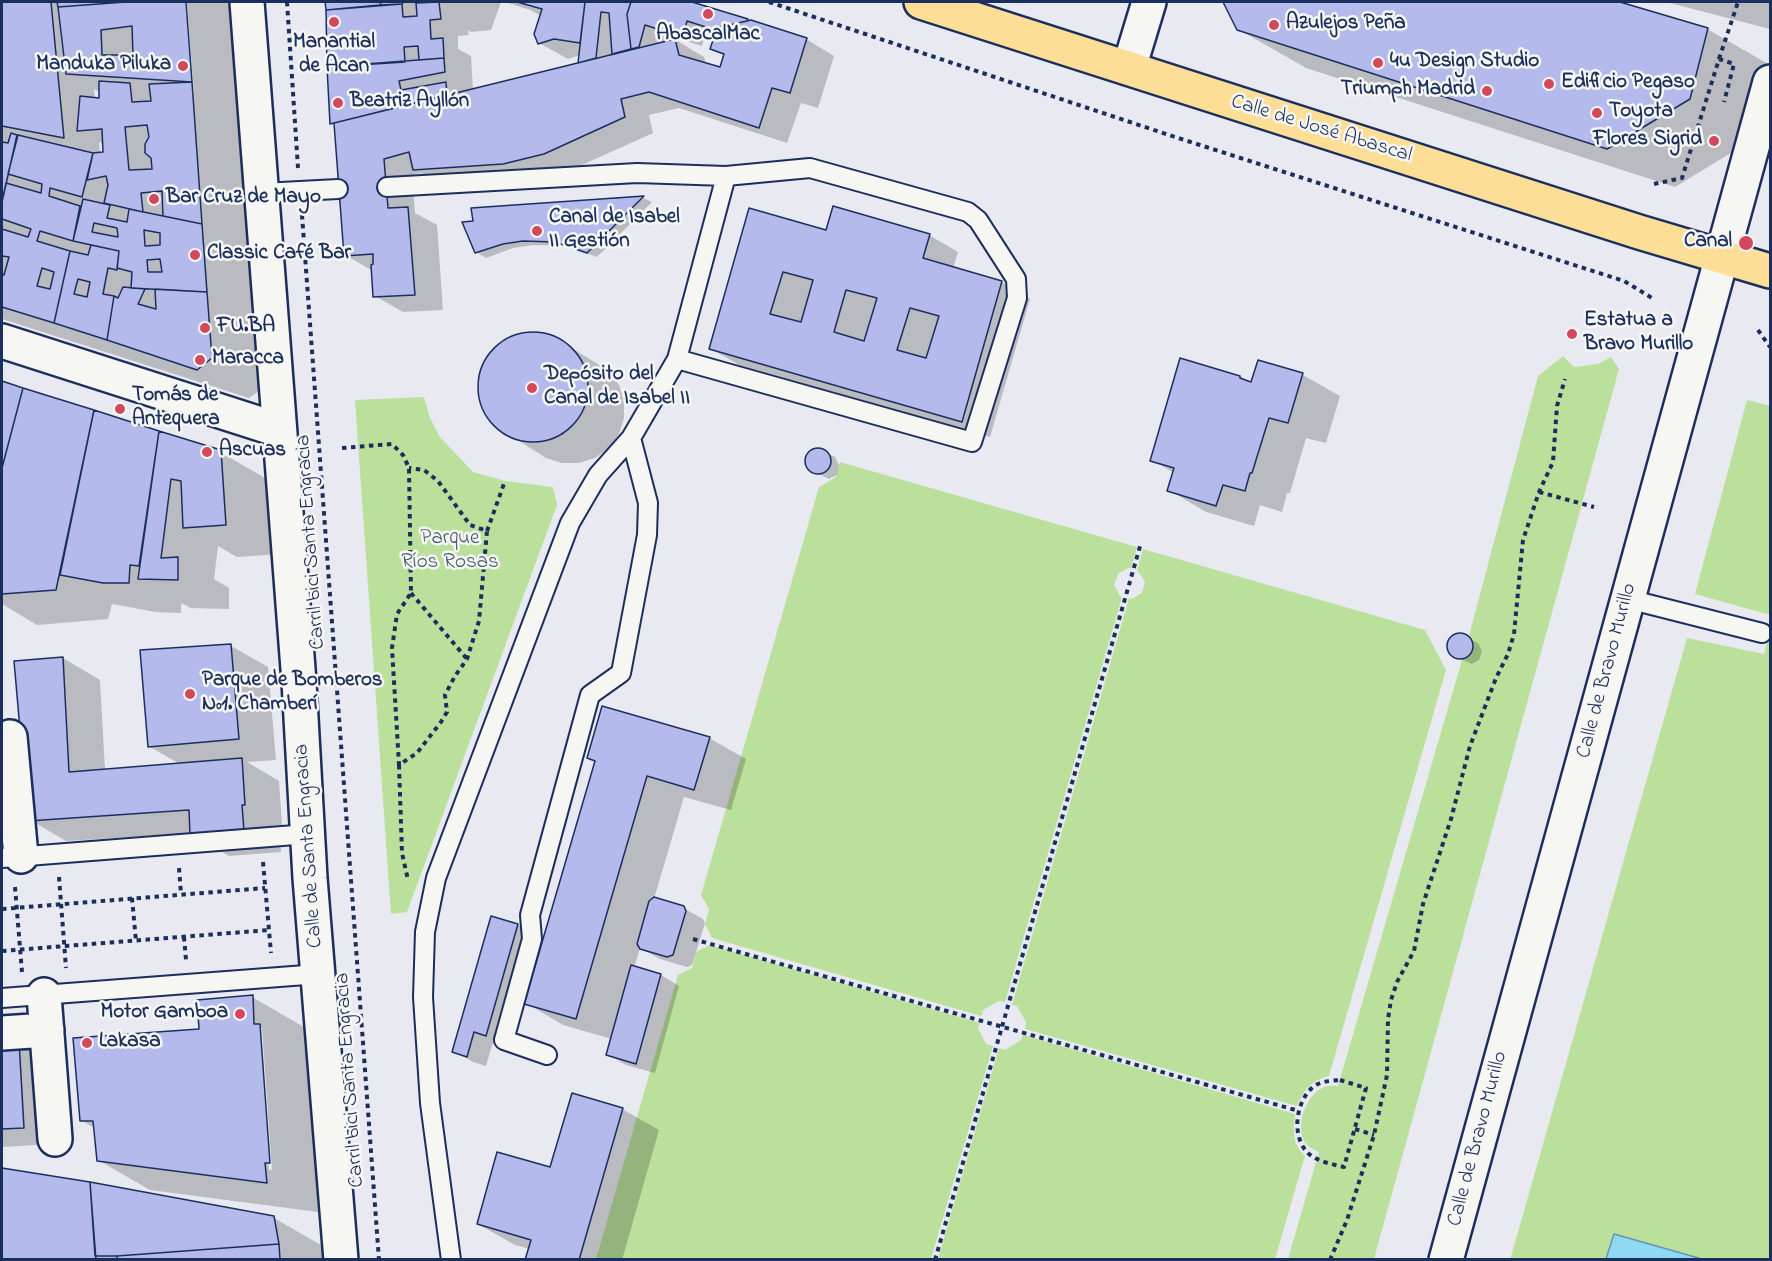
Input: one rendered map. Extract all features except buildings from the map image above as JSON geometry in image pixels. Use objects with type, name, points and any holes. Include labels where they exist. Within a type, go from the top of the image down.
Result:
[{"type":"main road","name":"Calle de Santa Engracia","points":[[247,2],[340,1260]]},
{"type":"main road","name":"Calle de José Abascal","points":[[921,2],[1197,92],[1639,232],[1770,271]]},
{"type":"main road","points":[[1129,68],[1149,2]]},
{"type":"main road","name":"Calle de Bravo Murillo","points":[[1446,1260],[1770,82]]},
{"type":"main road","points":[[2,341],[279,430]]},
{"type":"main road","points":[[10,737],[11,848]]},
{"type":"main road","points":[[45,995],[55,1139]]},
{"type":"main road","points":[[2,1034],[47,1030]]},
{"type":"lane","points":[[387,187],[637,173],[726,176],[810,168],[969,212],[978,220],[1016,279],[1017,298],[972,442],[677,359]]},
{"type":"lane","points":[[451,1260],[430,1103],[423,997],[425,932],[436,878],[570,523],[598,475],[631,438],[677,359],[726,176]]},
{"type":"lane","points":[[262,193],[338,189]]},
{"type":"lane","points":[[547,1055],[504,1040],[532,939],[530,915],[590,695],[621,673],[647,536],[648,503],[631,438]]},
{"type":"lane","points":[[1628,598],[1762,633]]},
{"type":"lane","points":[[11,848],[57,854],[309,834]]},
{"type":"lane","points":[[2,998],[319,974]]},
{"type":"path","name":"Carril bici Santa Engracia","points":[[287,2],[379,1260]]},
{"type":"path","points":[[769,2],[1175,137],[1624,281],[1652,298]]},
{"type":"path","points":[[1654,184],[1682,178],[1738,2]]},
{"type":"path","points":[[1719,59],[1734,64],[1724,102]]},
{"type":"path","points":[[1758,330],[1770,347]]},
{"type":"path","points":[[1330,1260],[1347,1220],[1374,1135],[1387,1075],[1390,1000],[1414,951],[1423,904],[1451,819],[1470,746],[1496,678],[1509,654],[1514,634],[1523,540],[1539,492],[1553,462],[1557,406],[1565,379]]},
{"type":"path","points":[[342,448],[392,444],[404,454],[409,468],[411,593],[397,614],[392,648],[402,853],[408,880]]},
{"type":"path","points":[[409,468],[423,470],[438,481],[470,525],[488,531]]},
{"type":"path","points":[[399,765],[417,753],[441,722],[447,711],[445,695],[467,659],[479,621],[488,531],[505,482]]},
{"type":"path","points":[[1539,492],[1594,507]]},
{"type":"path","points":[[935,1260],[1141,543]]},
{"type":"path","points":[[411,593],[467,659]]},
{"type":"path","points":[[11,848],[20,950],[45,995]]},
{"type":"path","points":[[45,995],[64,946],[57,854]]},
{"type":"path","points":[[2,909],[266,888],[269,930],[2,951]]},
{"type":"path","points":[[132,898],[136,941]]},
{"type":"path","points":[[693,939],[1299,1111]]},
{"type":"path","points":[[1340,1080],[1366,1088],[1355,1129],[1344,1167],[1317,1160],[1304,1149],[1299,1141],[1297,1122],[1299,1111],[1314,1086],[1340,1080]]},
{"type":"path","points":[[1355,1129],[1374,1135]]},
{"type":"green space","points":[[1563,356],[1574,367],[1598,364],[1611,357],[1619,369],[1374,1259],[1288,1259],[1319,1152],[1304,1141],[1301,1122],[1304,1112],[1313,1095],[1320,1089],[1338,1086],[1462,660],[1470,655],[1474,645],[1469,636],[1538,376]]},
{"type":"green space","name":"Parque Ríos Rosas","points":[[424,397],[430,418],[440,437],[473,472],[505,481],[553,487],[557,505],[407,912],[391,914],[355,400]]},
{"type":"green space","points":[[1747,400],[1770,406],[1770,615],[1695,594]]},
{"type":"green space","points":[[840,462],[1137,547],[1131,568],[1118,574],[1114,585],[1122,597],[1005,1002],[999,1001],[983,1010],[981,1016],[712,938],[705,924],[709,909],[701,895],[819,487],[836,477]]},
{"type":"green space","points":[[1143,549],[1425,630],[1446,670],[1329,1076],[1309,1086],[1297,1106],[1025,1029],[1026,1022],[1017,1006],[1012,1005],[1129,598],[1132,599],[1142,593],[1145,581],[1137,570]]},
{"type":"green space","points":[[1770,631],[1770,1259],[1510,1260],[1687,638],[1764,654]]},
{"type":"green space","points":[[710,945],[980,1023],[978,1028],[986,1044],[993,1046],[931,1259],[596,1259],[678,975],[692,968],[696,952]]},
{"type":"green space","points":[[1023,1035],[1295,1114],[1294,1136],[1305,1156],[1275,1259],[938,1259],[999,1048],[1005,1050],[1021,1040]]},
{"type":"water","points":[[1614,1234],[1702,1259],[1606,1259]]},
{"type":"place","name":"AbascalMac","points":[[708,14]]},
{"type":"place","name":"Manantial de Acan","points":[[334,22]]},
{"type":"place","name":"Azulejos Peña","points":[[1274,25]]},
{"type":"place","name":"4u Design Studio","points":[[1378,63]]},
{"type":"place","name":"Manduka Piluka","points":[[183,66]]},
{"type":"place","name":"Edificio Pegaso","points":[[1549,84]]},
{"type":"place","name":"Triumph Madrid","points":[[1487,91]]},
{"type":"place","name":"Beatriz Ayllón","points":[[338,103]]},
{"type":"place","name":"Toyota","points":[[1597,113]]},
{"type":"place","name":"Flores Sigrid","points":[[1714,141]]},
{"type":"place","name":"Bar Cruz de Mayo","points":[[154,199]]},
{"type":"place","name":"Canal de Isabel II Gestión","points":[[537,231]]},
{"type":"place","name":"Canal","points":[[1746,243]]},
{"type":"place","name":"Classic Café Bar","points":[[195,255]]},
{"type":"place","name":"FU.BA","points":[[205,328]]},
{"type":"place","name":"Estatua a Bravo Murillo","points":[[1572,334]]},
{"type":"place","name":"Maracca","points":[[200,360]]},
{"type":"place","name":"Depósito del Canal de Isabel II","points":[[532,388]]},
{"type":"place","name":"Tomás de Antequera","points":[[120,409]]},
{"type":"place","name":"Ascuas","points":[[207,452]]},
{"type":"place","name":"Parque de Bomberos Nº1. Chamberí","points":[[190,694]]},
{"type":"place","name":"Motor Gamboa","points":[[240,1014]]},
{"type":"place","name":"Lakasa","points":[[87,1043]]}]
